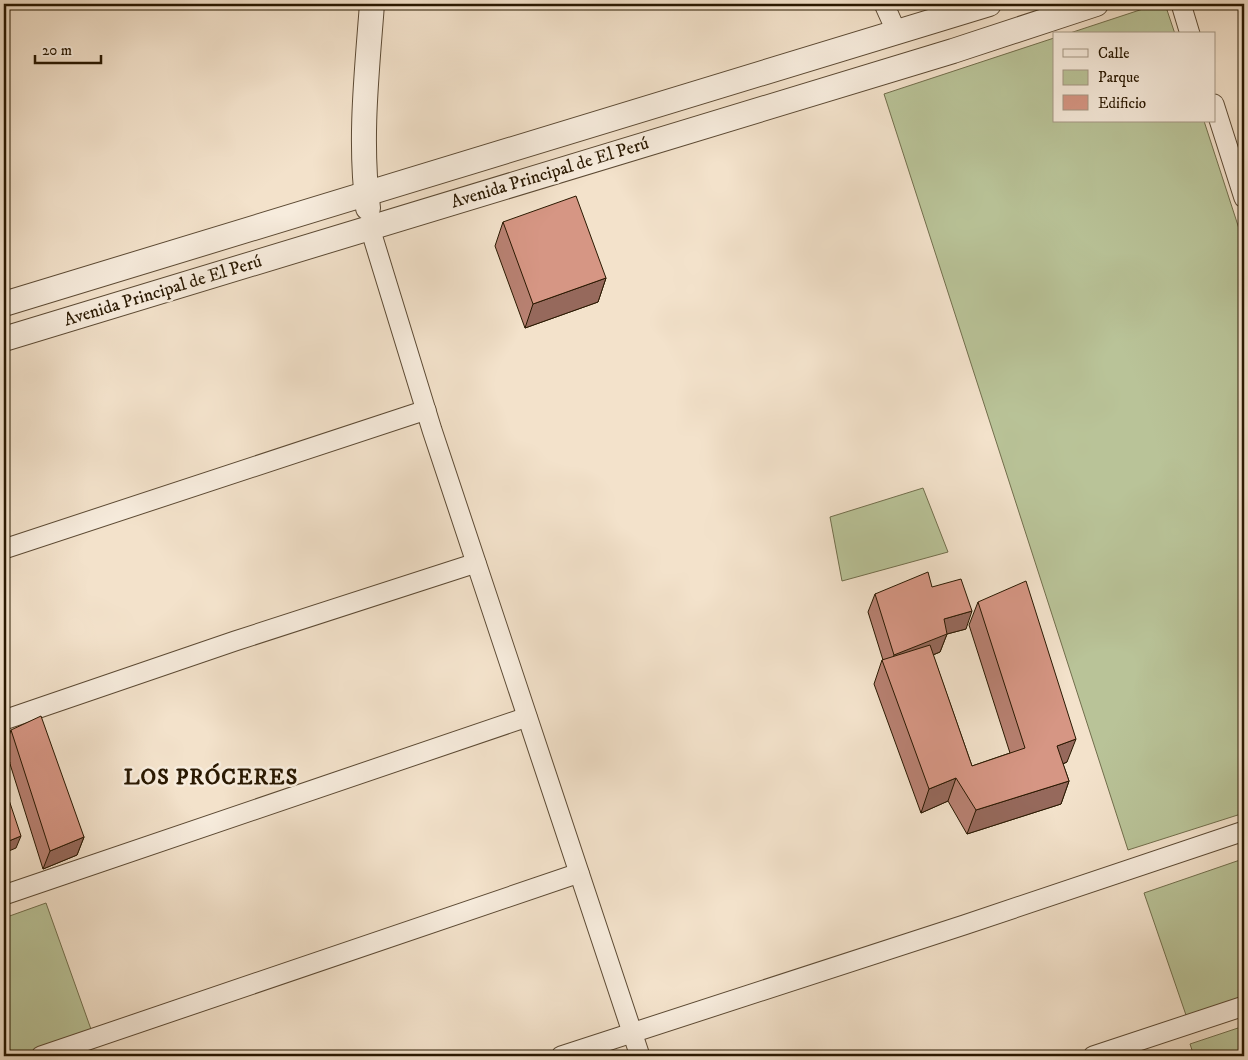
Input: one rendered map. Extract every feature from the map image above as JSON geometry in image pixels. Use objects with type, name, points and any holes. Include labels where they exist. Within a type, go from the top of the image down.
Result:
[{"type":"street","points":[[372,4],[364,178],[370,228],[426,410],[640,1056]]},
{"type":"street","points":[[884,4],[897,33]]},
{"type":"street","name":"Avenida Principal de El Perú","points":[[4,304],[989,4]]},
{"type":"street","name":"Avenida Principal de El Perú","points":[[4,339],[953,51],[1096,4]]},
{"type":"street","points":[[1181,4],[1189,32]]},
{"type":"street","points":[[1216,110],[1244,198]]},
{"type":"street","points":[[4,550],[426,410]]},
{"type":"street","points":[[4,720],[235,641],[476,563]]},
{"type":"street","points":[[4,895],[527,717]]},
{"type":"street","points":[[562,1056],[1244,831]]},
{"type":"street","points":[[41,1056],[579,873]]},
{"type":"street","points":[[1093,1056],[1244,1006]]},
{"type":"green space","points":[[1158,4],[1165,4],[1174,32],[1073,32]]},
{"type":"green space","points":[[1053,38],[1053,122],[1204,122],[1244,244],[1244,813],[1128,850],[884,94]]},
{"type":"green space","points":[[923,488],[948,552],[842,581],[830,517]]},
{"type":"green space","points":[[1240,860],[1244,874],[1244,1000],[1187,1018],[1144,893]]},
{"type":"green space","points":[[46,903],[92,1032],[19,1056],[4,1056],[4,918]]},
{"type":"green space","points":[[1244,1026],[1244,1056],[1194,1056],[1190,1044]]},
{"type":"building","points":[[576,196],[606,278],[533,304],[503,222]]},
{"type":"building","points":[[928,572],[932,587],[961,579],[972,611],[944,619],[947,634],[894,655],[875,594]]},
{"type":"building","points":[[1026,581],[1076,739],[1057,746],[1069,781],[976,810],[956,778],[929,789],[882,660],[930,645],[972,766],[1025,748],[978,602]]},
{"type":"building","points":[[41,716],[84,837],[50,851],[11,730]]},
{"type":"building","points":[[4,745],[10,763],[4,765]]},
{"type":"building","points":[[4,785],[21,836],[4,843]]},
{"type":"district","name":"LOS PRÓCERES","points":[[211,777]]}]
